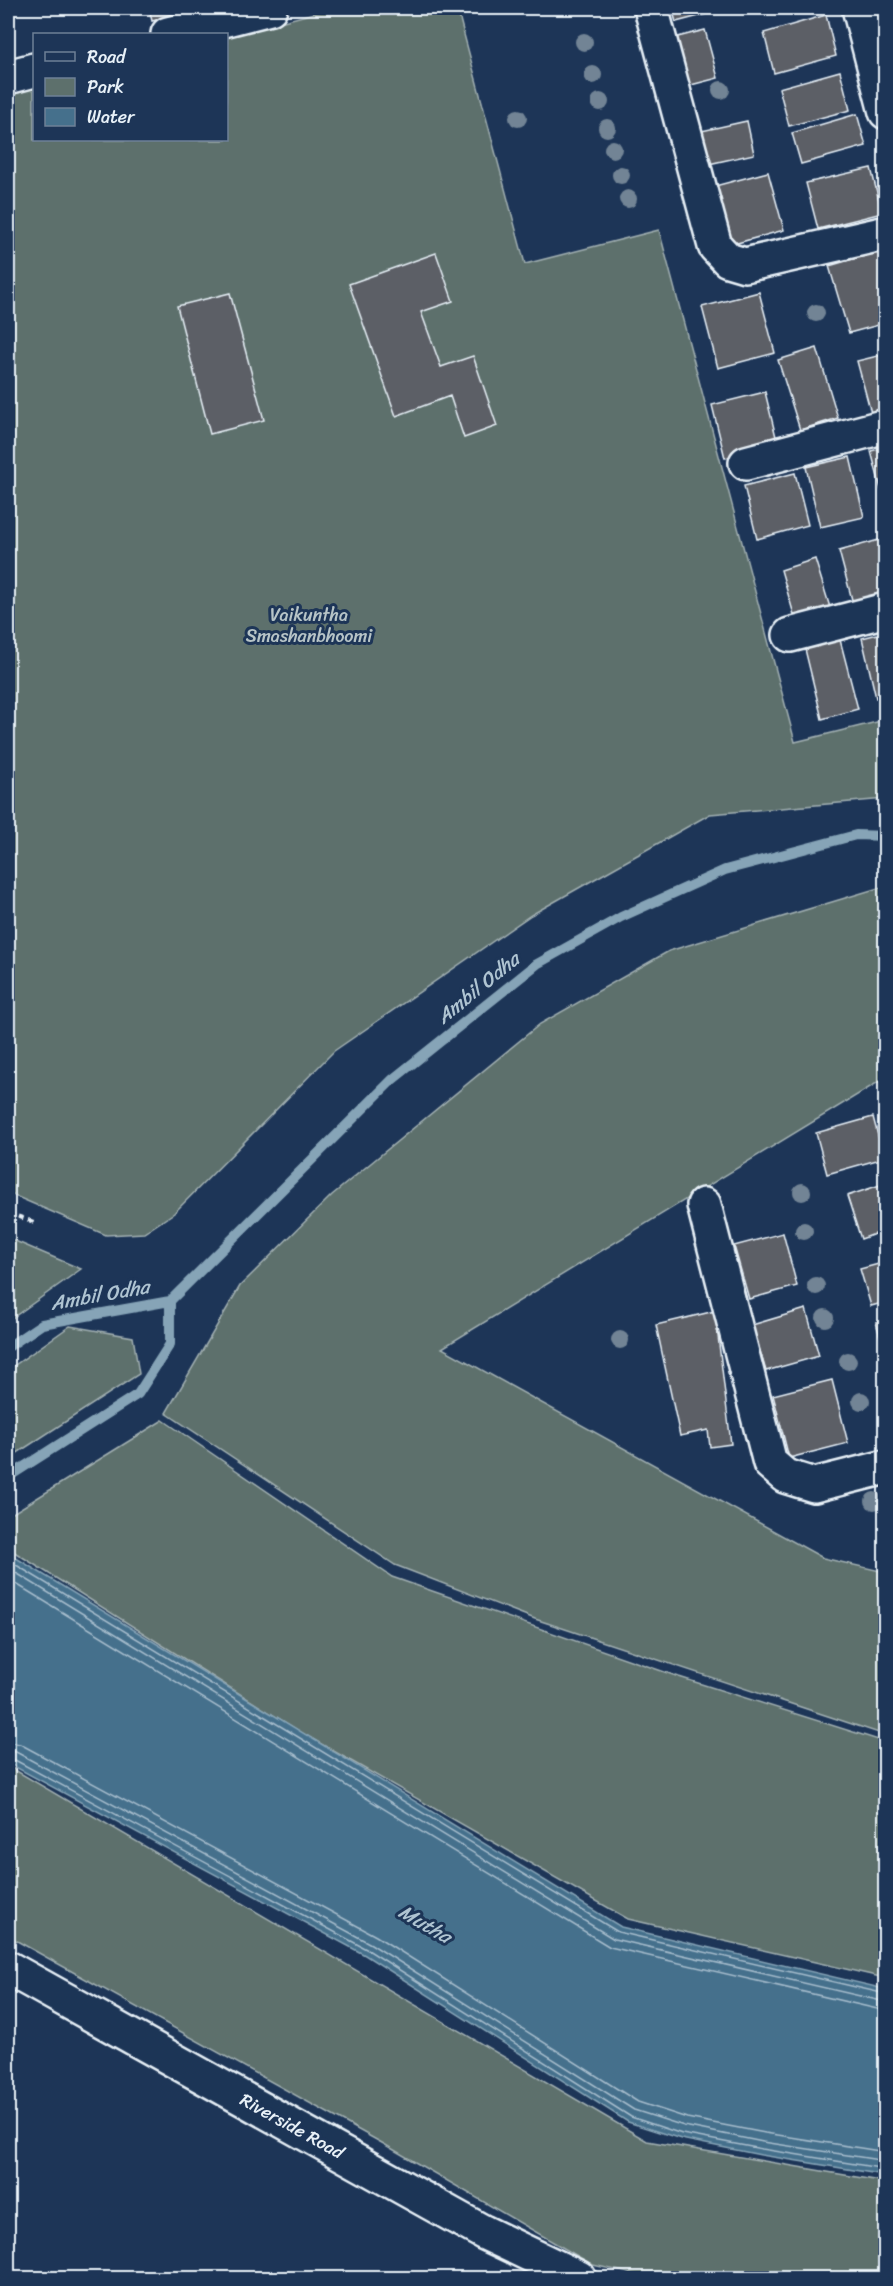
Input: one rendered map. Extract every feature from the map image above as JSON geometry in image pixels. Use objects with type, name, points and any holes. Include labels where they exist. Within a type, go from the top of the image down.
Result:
[{"type":"street","points":[[172,33],[270,8]]},
{"type":"street","points":[[651,8],[715,246],[728,260],[745,266],[885,233]]},
{"type":"street","points":[[859,8],[885,112]]},
{"type":"street","points":[[8,77],[33,70]]},
{"type":"street","points":[[746,463],[885,426]]},
{"type":"street","points":[[790,635],[885,610]]},
{"type":"street","points":[[704,1205],[770,1463],[785,1476],[814,1485],[885,1467]]},
{"type":"street","name":"Riverside Road","points":[[8,1968],[483,2232],[579,2278]]},
{"type":"path","points":[[8,1213],[34,1222]]},
{"type":"green space","name":"Vaikuntha Smashanbhoomi","points":[[333,8],[457,8],[525,264],[659,230],[795,742],[885,720],[885,799],[710,814],[531,915],[334,1051],[174,1213],[144,1233],[106,1235],[8,1193],[8,96],[33,88],[33,141],[228,141],[228,36]]},
{"type":"green space","points":[[885,886],[885,1078],[442,1348],[823,1558],[885,1572],[885,1735],[535,1619],[395,1565],[166,1413],[240,1286],[332,1195],[540,1024],[669,951]]},
{"type":"green space","points":[[8,1238],[81,1269],[8,1321]]},
{"type":"green space","points":[[70,1326],[133,1337],[139,1374],[8,1459],[8,1370]]},
{"type":"green space","points":[[163,1420],[392,1577],[679,1677],[885,1742],[885,1978],[628,1919],[302,1733],[8,1548],[8,1516]]},
{"type":"green space","points":[[8,1766],[647,2141],[885,2182],[885,2278],[652,2278],[593,2265],[382,2143],[8,1936]]},
{"type":"water","name":"Mutha","points":[[8,1553],[621,1927],[885,1989],[885,2175],[761,2155],[681,2139],[628,2122],[365,1955],[8,1763]]},
{"type":"building","points":[[149,8],[203,8],[152,21]]},
{"type":"building","points":[[672,8],[730,8],[676,22]]},
{"type":"building","points":[[826,15],[836,56],[774,73],[764,33]]},
{"type":"building","points":[[705,30],[718,78],[683,87],[670,39]]},
{"type":"building","points":[[840,71],[850,110],[789,126],[779,88]]},
{"type":"building","points":[[857,114],[866,146],[801,164],[792,133]]},
{"type":"building","points":[[747,121],[754,154],[704,165],[697,132]]},
{"type":"building","points":[[871,168],[882,213],[818,229],[806,183]]},
{"type":"building","points":[[768,172],[784,230],[730,245],[715,186]]},
{"type":"building","points":[[884,250],[886,323],[849,333],[829,266]]},
{"type":"building","points":[[436,253],[453,301],[421,312],[441,367],[473,356],[497,426],[464,438],[450,396],[396,416],[349,284]]},
{"type":"building","points":[[759,292],[775,353],[718,368],[702,307]]},
{"type":"building","points":[[230,293],[264,420],[210,434],[177,306]]},
{"type":"building","points":[[817,348],[838,418],[800,430],[778,360]]},
{"type":"building","points":[[886,354],[886,409],[871,413],[857,361]]},
{"type":"building","points":[[765,392],[778,445],[725,458],[712,405]]},
{"type":"building","points":[[886,447],[886,504],[885,504],[871,451]]},
{"type":"building","points":[[850,457],[864,517],[820,527],[806,467]]},
{"type":"building","points":[[795,473],[808,525],[757,539],[744,486]]},
{"type":"building","points":[[886,538],[886,602],[855,611],[839,551]]},
{"type":"building","points":[[815,559],[832,614],[797,625],[781,570]]},
{"type":"building","points":[[886,632],[886,696],[876,698],[862,638]]},
{"type":"building","points":[[839,636],[858,709],[822,719],[804,645]]},
{"type":"building","points":[[873,1117],[884,1158],[827,1174],[816,1133]]},
{"type":"building","points":[[886,1183],[886,1230],[861,1239],[847,1196]]},
{"type":"building","points":[[783,1233],[797,1286],[749,1299],[734,1246]]},
{"type":"building","points":[[886,1262],[886,1302],[871,1306],[860,1269]]},
{"type":"building","points":[[806,1309],[819,1356],[766,1371],[752,1325]]},
{"type":"building","points":[[715,1311],[731,1444],[710,1447],[708,1430],[680,1436],[656,1325]]},
{"type":"building","points":[[886,1320],[886,1359],[876,1322]]},
{"type":"building","points":[[832,1380],[848,1443],[789,1458],[773,1395]]},
{"type":"waterway","name":"Ambil Odha","points":[[8,1347],[42,1324],[170,1301],[392,1080],[537,964],[621,917],[725,870],[856,835],[886,836]]},
{"type":"waterway","name":"Ambil Odha","points":[[8,1477],[138,1394],[170,1344],[170,1301]]}]
